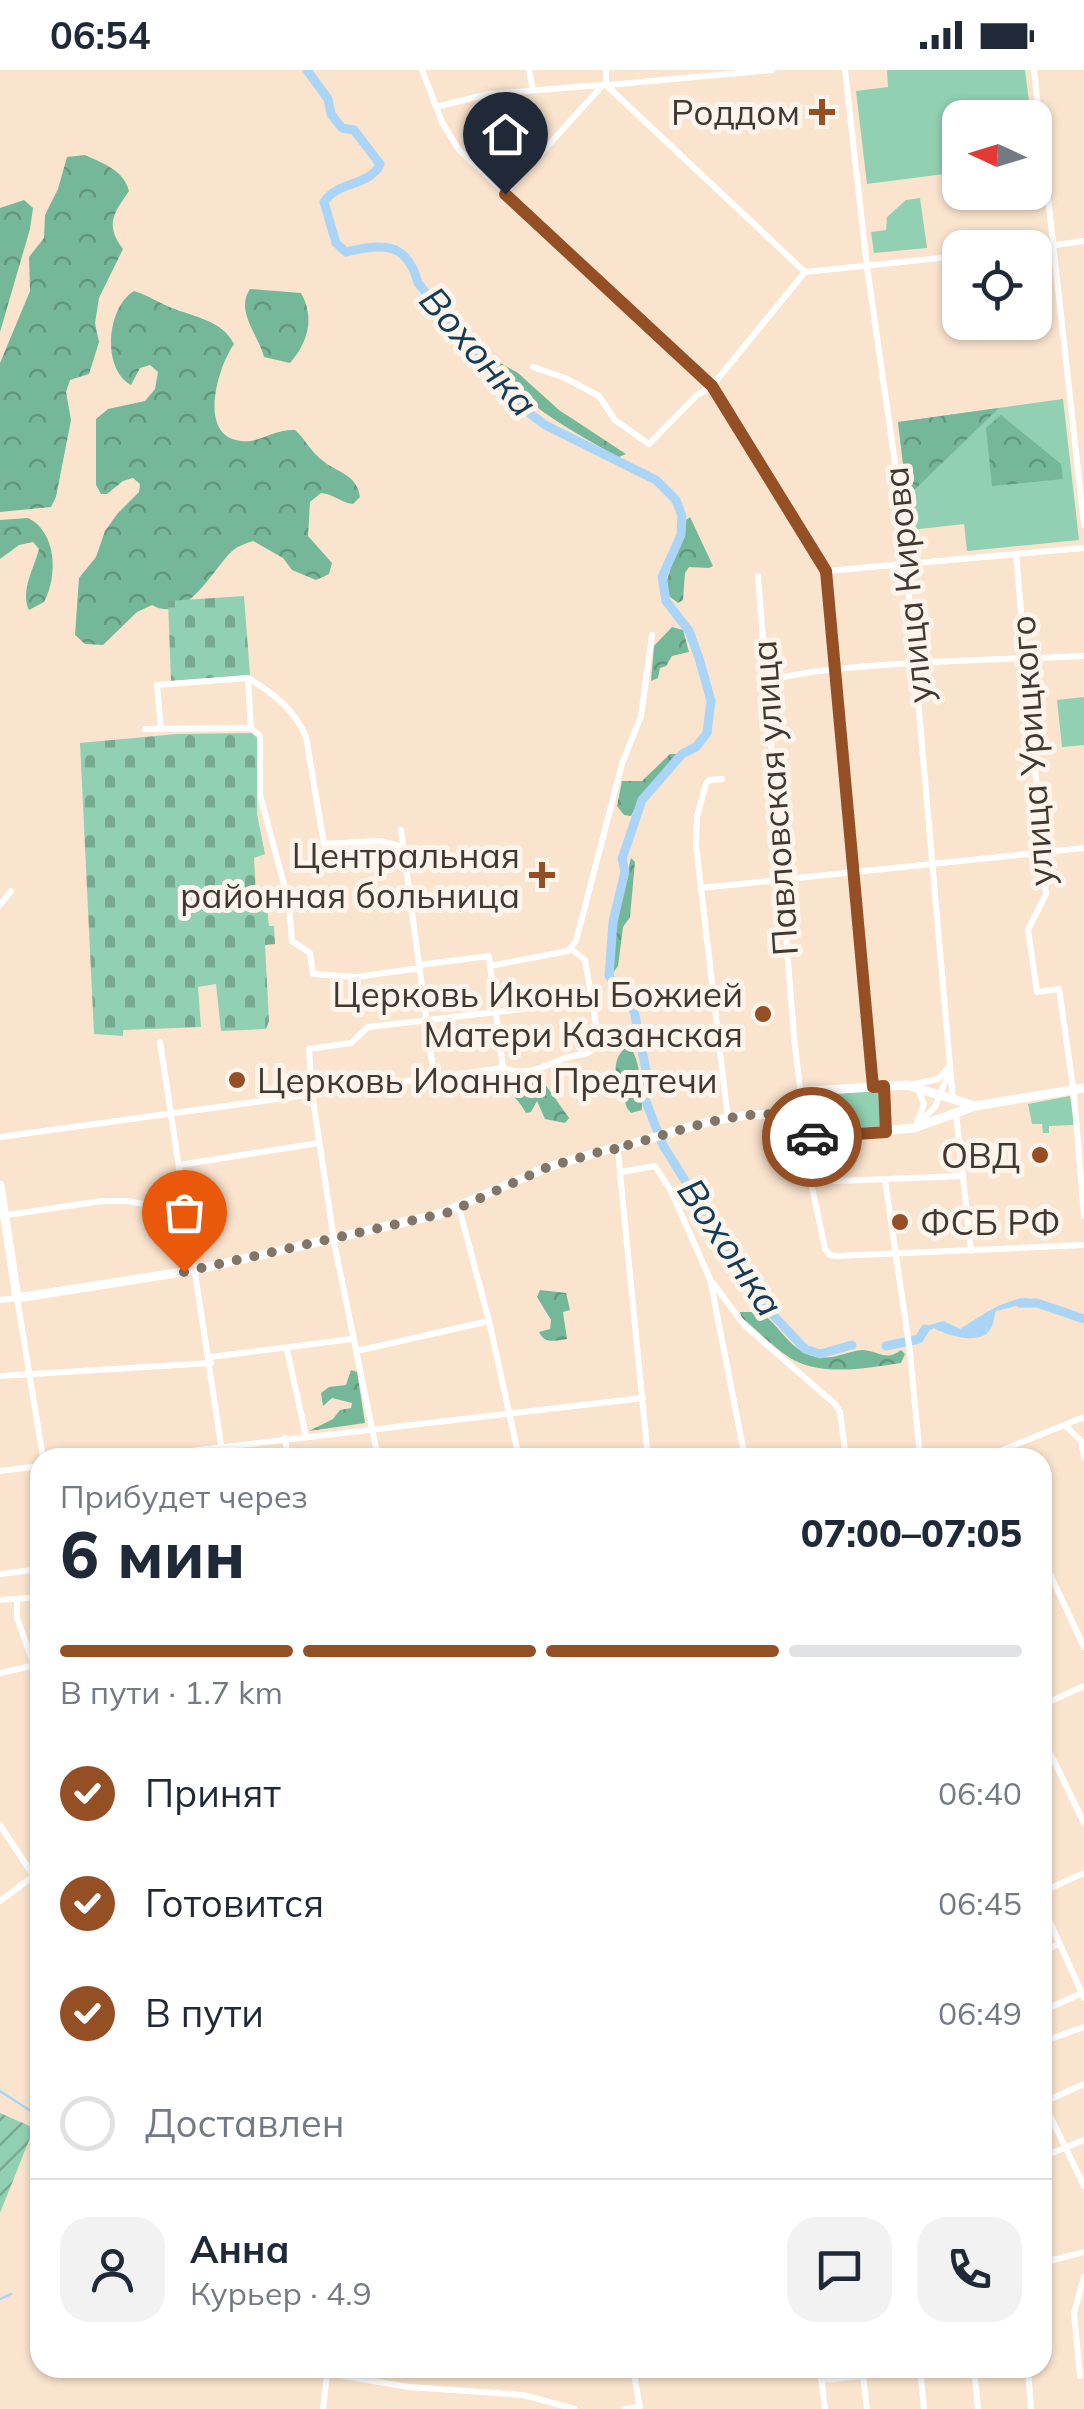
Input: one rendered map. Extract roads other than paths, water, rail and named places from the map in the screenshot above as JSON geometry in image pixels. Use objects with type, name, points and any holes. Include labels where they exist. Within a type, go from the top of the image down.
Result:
[{"type":"main road","points":[[0,1185],[18,1298],[194,1270],[459,1208],[548,1167],[676,1132],[789,1109],[808,1091],[913,1087],[975,1106]]},
{"type":"main road","points":[[774,1114],[794,1116],[806,1135],[812,1137],[886,1132],[914,1128],[975,1106],[1084,1088]]},
{"type":"street","points":[[422,70],[459,150],[712,386],[826,571],[854,870],[886,1132]]},
{"type":"street","points":[[529,70],[533,90]]},
{"type":"street","points":[[505,194],[604,85],[606,70]]},
{"type":"street","points":[[436,107],[488,94],[772,70]]},
{"type":"street","name":"улица Кирова","points":[[845,70],[907,564],[954,1101]]},
{"type":"street","points":[[1034,70],[1084,525]]},
{"type":"street","points":[[604,85],[806,272]]},
{"type":"street","points":[[1054,245],[1084,241]]},
{"type":"street","points":[[533,367],[598,396],[615,420],[649,444],[696,396],[712,386],[806,272],[942,258]]},
{"type":"street","points":[[826,571],[1084,548]]},
{"type":"street","name":"улица Урицкого","points":[[1016,554],[1046,894],[1030,922],[1028,939],[1037,992],[1059,989],[1084,1216]]},
{"type":"street","name":"Павловская улица","points":[[758,576],[780,879],[811,1182],[823,1245],[830,1254],[896,1254]]},
{"type":"street","points":[[571,949],[578,935],[622,764],[641,716],[652,635]]},
{"type":"street","points":[[765,686],[778,677],[837,670],[1084,656]]},
{"type":"street","points":[[248,678],[250,728]]},
{"type":"street","points":[[161,728],[157,685],[248,678],[285,704],[300,724],[306,738],[324,844],[380,841],[403,847]]},
{"type":"street","points":[[145,729],[250,728],[260,736],[260,795],[290,903],[292,941],[310,953],[314,974],[356,976],[489,956],[503,1068]]},
{"type":"street","points":[[722,779],[706,784],[696,845],[728,1120]]},
{"type":"street","points":[[401,830],[434,1077]]},
{"type":"street","points":[[702,888],[1084,848]]},
{"type":"street","points":[[0,905],[11,891]]},
{"type":"street","points":[[490,966],[571,949]]},
{"type":"street","points":[[0,1137],[503,1068],[516,1073],[545,1069],[561,1060],[589,1054],[600,1042],[585,960],[571,949]]},
{"type":"street","points":[[376,1448],[334,1238],[309,1049],[352,1043],[368,1028],[548,1006]]},
{"type":"street","points":[[160,1042],[221,1446]]},
{"type":"street","points":[[914,1128],[924,1109],[913,1087],[938,1080],[947,1070],[950,1058]]},
{"type":"street","points":[[914,1128],[940,1097],[950,1070]]},
{"type":"street","points":[[956,1114],[971,1252]]},
{"type":"street","points":[[178,1165],[319,1143]]},
{"type":"street","points":[[617,1149],[647,1448]]},
{"type":"street","points":[[621,1172],[655,1166],[671,1191],[710,1279],[728,1306],[831,1398],[840,1412],[845,1448]]},
{"type":"street","points":[[811,1182],[963,1176]]},
{"type":"street","points":[[885,1180],[910,1352],[919,1448]]},
{"type":"street","points":[[2,1215],[121,1200],[152,1206],[184,1202]]},
{"type":"street","points":[[459,1208],[490,1322],[517,1448]]},
{"type":"street","points":[[896,1254],[1084,1245]]},
{"type":"street","points":[[710,1279],[744,1448]]},
{"type":"street","points":[[0,1300],[18,1298],[41,1448]]},
{"type":"street","points":[[717,1310],[728,1306]]},
{"type":"street","points":[[357,1352],[490,1322]]},
{"type":"street","points":[[0,1376],[210,1360],[352,1339]]},
{"type":"street","points":[[287,1350],[306,1436]]},
{"type":"street","points":[[206,1448],[643,1398]]},
{"type":"street","points":[[1012,1448],[1084,1418]]},
{"type":"street","points":[[1066,1425],[1082,1442],[1084,1457]]},
{"type":"street","points":[[284,1438],[286,1448]]},
{"type":"street","points":[[0,1471],[30,1467]]},
{"type":"street","points":[[0,1574],[30,1570]]},
{"type":"street","points":[[1052,1579],[1084,1648]]},
{"type":"street","points":[[0,1600],[30,1598]]},
{"type":"street","points":[[16,1599],[17,1618],[30,1649]]},
{"type":"street","points":[[0,1673],[30,1667]]},
{"type":"street","points":[[1052,1700],[1084,1686]]},
{"type":"street","points":[[1052,1757],[1084,1823]]},
{"type":"street","points":[[0,1824],[30,1864]]},
{"type":"street","points":[[1052,1887],[1084,1873]]},
{"type":"street","points":[[0,1901],[30,1878]]},
{"type":"street","points":[[1052,1928],[1083,1995],[1052,2007]]},
{"type":"street","points":[[1052,1947],[1059,1944]]},
{"type":"street","points":[[1052,2038],[1084,2027]]},
{"type":"street","points":[[1052,2096],[1084,2084]]},
{"type":"street","points":[[1052,2120],[1084,2186]]},
{"type":"street","points":[[1052,2153],[1084,2140]]},
{"type":"street","points":[[1052,2260],[1084,2252]]},
{"type":"street","points":[[1080,2376],[1074,2313],[1084,2278]]},
{"type":"street","points":[[323,2409],[327,2378]]},
{"type":"street","points":[[354,2378],[522,2394],[575,2409]]},
{"type":"street","points":[[624,2409],[640,2408],[635,2378]]},
{"type":"street","points":[[825,2409],[822,2380],[832,2378]]},
{"type":"street","points":[[863,2378],[867,2409]]},
{"type":"street","points":[[921,2378],[924,2409]]},
{"type":"street","points":[[975,2378],[978,2409]]},
{"type":"street","points":[[1029,2378],[1031,2409]]},
{"type":"water","points":[[1026,1298],[1032,1302],[996,1311],[991,1328],[980,1337],[954,1336],[934,1328],[921,1341],[925,1326],[944,1321],[960,1329],[999,1306]]},
{"type":"waterway","name":"Вохонка","points":[[307,70],[328,99],[331,114],[342,128],[354,130],[380,164],[369,176],[337,190],[324,202],[336,243],[346,252],[383,247],[400,253],[418,283],[516,403],[545,425],[656,480],[676,500],[682,516],[681,535],[662,577],[666,601],[689,631],[699,658],[711,701],[707,733],[696,747],[682,754],[642,800],[622,859],[625,871],[613,922],[609,976],[634,1011],[646,1070],[641,1089],[663,1145],[758,1299],[805,1349],[820,1354],[852,1345]]},
{"type":"waterway","name":"Вохонка","points":[[1020,1303],[1037,1303],[1084,1319]]},
{"type":"waterway","name":"Вохонка","points":[[886,1346],[919,1339],[925,1329]]},
{"type":"waterway","points":[[0,2091],[30,2110]]},
{"type":"waterway","points":[[0,2299],[11,2294]]},
{"type":"place","name":"Роддом","points":[[822,112]]},
{"type":"place","name":"Центральная районная больница","points":[[542,875]]},
{"type":"place","name":"Церковь Иконы Божией Матери Казанская","points":[[763,1014]]},
{"type":"place","name":"Церковь Иоанна Предтечи","points":[[237,1080]]},
{"type":"place","name":"ОВД","points":[[1040,1155]]},
{"type":"place","name":"ФСБ РФ","points":[[900,1222]]}]
